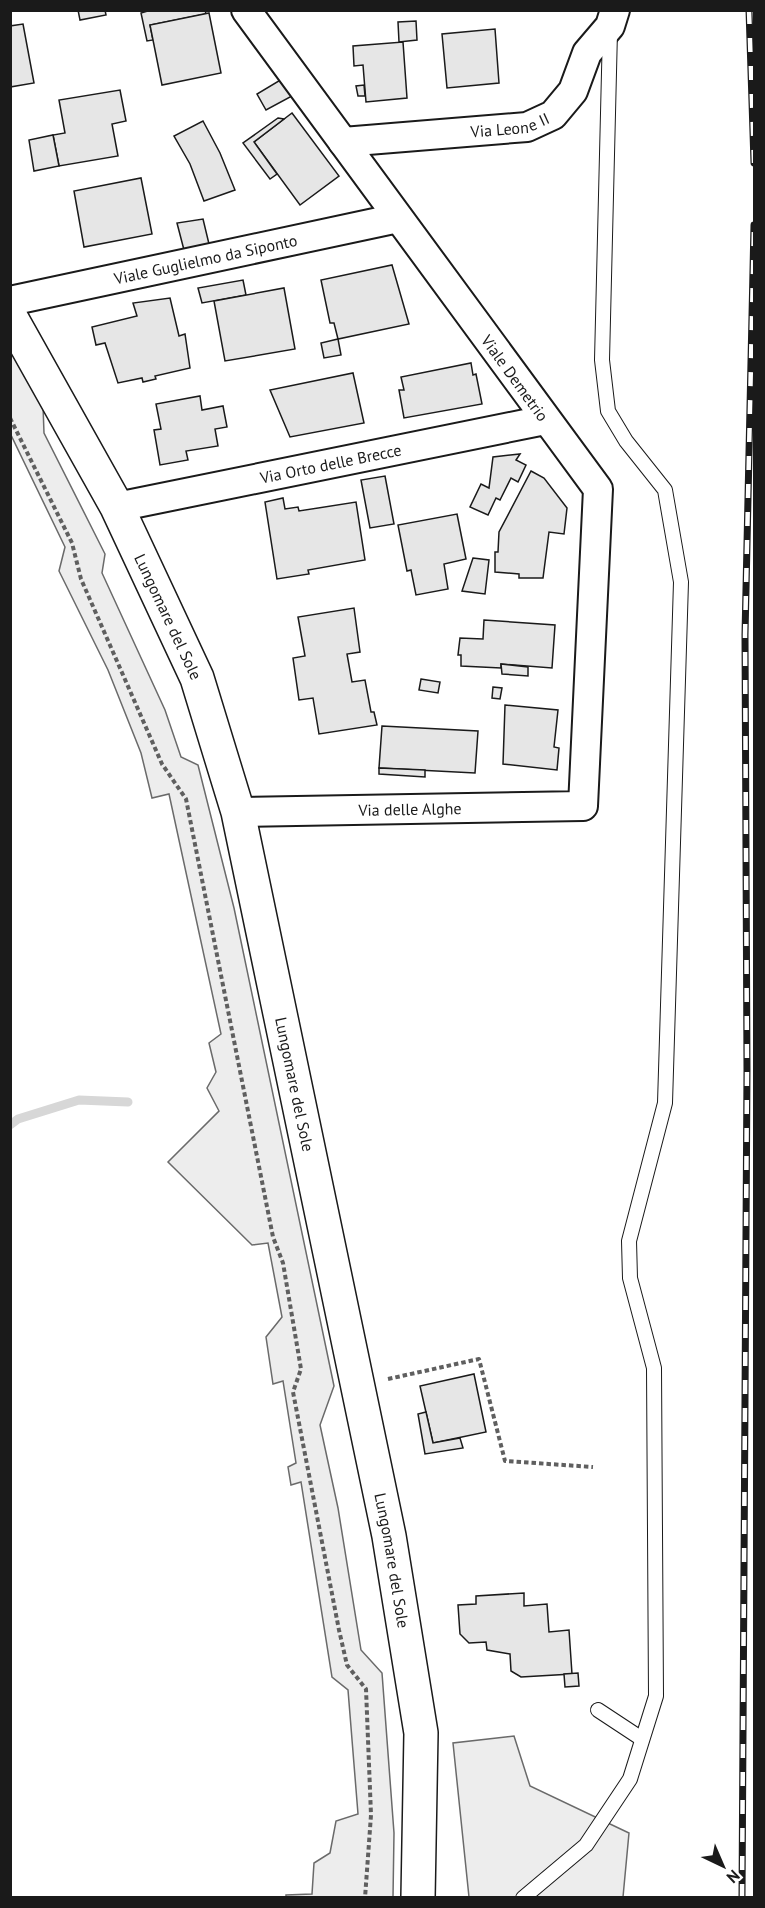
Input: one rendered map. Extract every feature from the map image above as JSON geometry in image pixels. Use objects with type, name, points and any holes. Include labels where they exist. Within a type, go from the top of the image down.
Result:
[{"type":"street","name":"Viale Demetrio","points":[[246,10],[545,420],[598,489],[583,806]]},
{"type":"street","name":"Via Leone II","points":[[343,142],[527,127],[553,115],[573,91],[587,53],[613,18]]},
{"type":"street","name":"Viale Guglielmo da Siponto","points":[[10,301],[398,218]]},
{"type":"street","name":"Lungomare del Sole","points":[[10,316],[117,507],[197,678],[238,812],[389,1536],[421,1733],[418,1898]]},
{"type":"street","name":"Via Orto delle Brecce","points":[[117,507],[545,420]]},
{"type":"street","name":"Via delle Alghe","points":[[238,812],[583,806]]},
{"type":"lane","points":[[523,1898],[586,1845],[630,1779],[656,1696],[654,1368],[630,1278],[629,1241],[665,1103],[681,582],[665,490],[626,441],[608,411],[602,360],[613,18]]},
{"type":"lane","points":[[598,1710],[642,1739]]},
{"type":"path","points":[[10,417],[72,543],[81,579],[162,764],[186,799],[273,1237],[283,1263],[301,1369],[292,1392],[339,1630],[347,1665],[366,1689],[371,1815],[365,1898]]},
{"type":"path","points":[[358,1385],[479,1359],[505,1461],[593,1467]]},
{"type":"shaded area","points":[[10,344],[43,406],[44,433],[105,554],[102,573],[165,710],[181,757],[198,765],[234,908],[334,1386],[320,1425],[338,1508],[361,1650],[382,1673],[394,1833],[393,1897],[286,1897],[286,1895],[312,1894],[314,1863],[330,1853],[336,1821],[358,1814],[348,1690],[332,1677],[301,1482],[291,1485],[288,1467],[296,1463],[283,1381],[273,1384],[266,1337],[282,1317],[268,1243],[252,1245],[168,1162],[219,1111],[207,1088],[216,1072],[209,1043],[221,1034],[169,794],[152,798],[141,753],[108,670],[59,571],[65,547],[11,435]]},
{"type":"shaded area","points":[[514,1736],[530,1786],[629,1833],[623,1897],[469,1897],[453,1743]]},
{"type":"building","points":[[78,10],[105,10],[106,15],[80,20]]},
{"type":"building","points":[[151,10],[205,10],[206,14],[150,25],[153,40],[147,41],[141,13]]},
{"type":"building","points":[[209,13],[221,73],[162,85],[150,25]]},
{"type":"building","points":[[416,21],[417,40],[399,42],[398,22]]},
{"type":"building","points":[[23,24],[34,83],[10,87],[10,26]]},
{"type":"building","points":[[495,29],[499,83],[447,88],[442,34]]},
{"type":"building","points":[[403,42],[407,98],[366,102],[363,65],[354,66],[353,46]]},
{"type":"building","points":[[282,79],[292,96],[266,110],[257,94]]},
{"type":"building","points":[[364,85],[365,96],[358,96],[356,86]]},
{"type":"building","points":[[120,90],[126,121],[112,124],[118,156],[59,166],[53,135],[65,133],[59,100]]},
{"type":"building","points":[[292,113],[339,176],[300,205],[254,142]]},
{"type":"building","points":[[278,118],[284,119],[254,142],[277,174],[270,179],[243,143]]},
{"type":"building","points":[[203,121],[220,153],[235,190],[204,201],[190,164],[174,136]]},
{"type":"building","points":[[53,135],[59,166],[34,171],[29,140]]},
{"type":"building","points":[[141,178],[152,234],[84,247],[74,191]]},
{"type":"building","points":[[203,219],[209,244],[184,250],[177,223]]},
{"type":"building","points":[[392,265],[409,324],[338,339],[334,323],[330,323],[321,280]]},
{"type":"building","points":[[243,280],[246,295],[202,303],[198,288]]},
{"type":"building","points":[[284,288],[295,349],[225,361],[214,301]]},
{"type":"building","points":[[170,298],[179,336],[185,334],[190,368],[155,376],[156,379],[143,382],[142,378],[118,383],[105,343],[96,345],[92,327],[137,316],[133,303]]},
{"type":"building","points":[[338,339],[341,355],[324,358],[321,343]]},
{"type":"building","points":[[471,363],[473,375],[476,374],[482,404],[404,418],[399,390],[404,390],[401,377]]},
{"type":"building","points":[[353,373],[364,423],[290,437],[270,390]]},
{"type":"building","points":[[200,396],[202,410],[223,406],[227,427],[215,429],[218,446],[186,451],[188,460],[160,465],[154,430],[161,429],[156,404]]},
{"type":"building","points":[[520,454],[516,460],[526,465],[518,482],[511,478],[500,500],[496,498],[488,515],[470,507],[481,484],[489,488],[493,457]]},
{"type":"building","points":[[531,471],[544,478],[567,508],[564,534],[549,532],[543,578],[519,578],[519,574],[495,572],[495,552],[498,552],[499,532]]},
{"type":"building","points":[[385,476],[394,524],[370,528],[361,480]]},
{"type":"building","points":[[283,498],[285,509],[298,507],[299,511],[356,502],[365,560],[308,570],[309,574],[277,579],[265,502]]},
{"type":"building","points":[[457,514],[466,559],[444,564],[448,589],[416,595],[411,570],[407,571],[398,525]]},
{"type":"building","points":[[473,558],[489,560],[485,594],[462,591]]},
{"type":"building","points":[[354,608],[360,652],[347,654],[352,682],[365,680],[371,712],[374,712],[377,725],[319,734],[313,698],[299,700],[293,658],[305,656],[298,617]]},
{"type":"building","points":[[484,620],[555,625],[552,668],[501,664],[501,668],[461,666],[461,655],[458,655],[460,638],[483,639]]},
{"type":"building","points":[[501,664],[528,667],[528,676],[502,674]]},
{"type":"building","points":[[421,679],[440,682],[438,693],[419,690]]},
{"type":"building","points":[[493,687],[502,688],[500,699],[492,698]]},
{"type":"building","points":[[505,705],[558,710],[554,747],[559,748],[557,770],[503,764]]},
{"type":"building","points":[[382,726],[478,731],[475,773],[379,768]]},
{"type":"building","points":[[379,768],[425,770],[425,777],[379,774]]},
{"type":"building","points":[[474,1374],[486,1432],[433,1443],[420,1386]]},
{"type":"building","points":[[426,1412],[433,1443],[460,1438],[463,1448],[425,1454],[418,1414]]},
{"type":"building","points":[[524,1593],[524,1606],[547,1604],[549,1632],[569,1630],[572,1674],[521,1677],[511,1671],[510,1654],[487,1650],[486,1642],[469,1643],[460,1634],[458,1605],[476,1604],[476,1596]]},
{"type":"building","points":[[578,1673],[579,1686],[565,1687],[564,1674]]},
{"type":"waterway","points":[[10,1125],[18,1119],[79,1100],[128,1102]]},
{"type":"railway","points":[[749,10],[754,163]]},
{"type":"railway","points":[[742,1898],[747,1069],[745,635],[754,225]]}]
